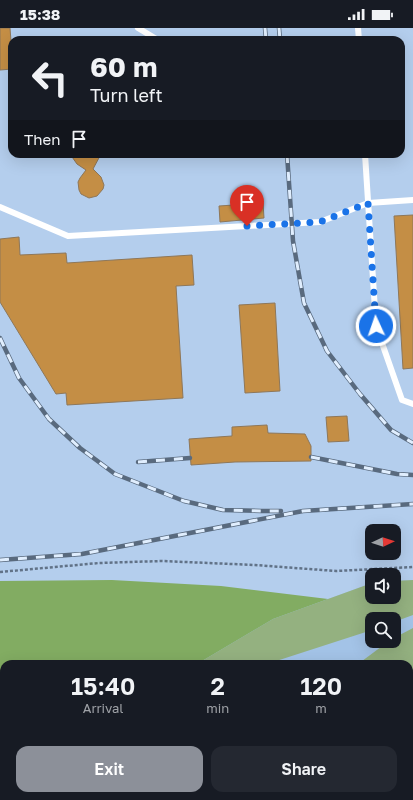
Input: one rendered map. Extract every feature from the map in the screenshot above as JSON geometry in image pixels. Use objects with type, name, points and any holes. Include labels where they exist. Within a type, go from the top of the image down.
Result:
[{"type":"lane","points":[[138,28],[151,36]]},
{"type":"lane","points":[[366,158],[376,326],[402,400],[413,404]]},
{"type":"lane","points":[[0,207],[68,236],[320,222],[368,203],[413,200]]},
{"type":"path","points":[[0,572],[99,563],[162,561],[336,571],[413,567]]},
{"type":"shaded area","points":[[413,580],[413,660],[204,660],[273,619],[365,586],[365,604],[401,604],[401,581]]},
{"type":"green space","points":[[112,580],[221,586],[328,599],[273,619],[204,660],[0,660],[0,581]]},
{"type":"green space","points":[[413,580],[413,615],[401,619],[401,612],[365,612],[365,632],[279,660],[204,660],[273,619],[365,586],[365,604],[401,604],[401,581]]},
{"type":"green space","points":[[413,628],[413,660],[363,660],[380,648],[401,648],[401,634]]},
{"type":"building","points":[[0,28],[10,28],[11,36],[8,36],[8,69],[0,70]]},
{"type":"building","points":[[73,158],[99,158],[93,169],[101,177],[104,185],[103,189],[97,196],[89,198],[81,194],[78,182],[86,170],[77,164]]},
{"type":"building","points":[[263,203],[264,218],[220,222],[219,206]]},
{"type":"building","points":[[413,215],[413,368],[403,369],[394,216]]},
{"type":"building","points":[[19,237],[20,255],[66,253],[67,263],[192,255],[194,285],[176,286],[183,398],[67,405],[66,393],[56,394],[0,302],[0,239]]},
{"type":"building","points":[[275,303],[280,391],[245,393],[239,305]]},
{"type":"building","points":[[347,416],[349,441],[328,442],[326,417]]},
{"type":"building","points":[[267,425],[268,433],[305,434],[311,446],[311,461],[235,462],[191,465],[189,439],[232,436],[232,427]]},
{"type":"railway","points":[[265,28],[266,36]]},
{"type":"railway","points":[[279,28],[280,36]]},
{"type":"railway","points":[[287,158],[293,241],[304,303],[327,351],[360,394],[391,430],[413,443]]},
{"type":"railway","points":[[0,338],[19,378],[49,419],[80,448],[115,474],[184,501],[223,510],[281,511]]},
{"type":"railway","points":[[311,457],[397,474],[413,475]]},
{"type":"railway","points":[[138,462],[190,458]]},
{"type":"railway","points":[[0,560],[82,554],[303,511],[413,504]]},
{"type":"route","points":[[247,226],[320,222],[368,203],[376,326]]}]
